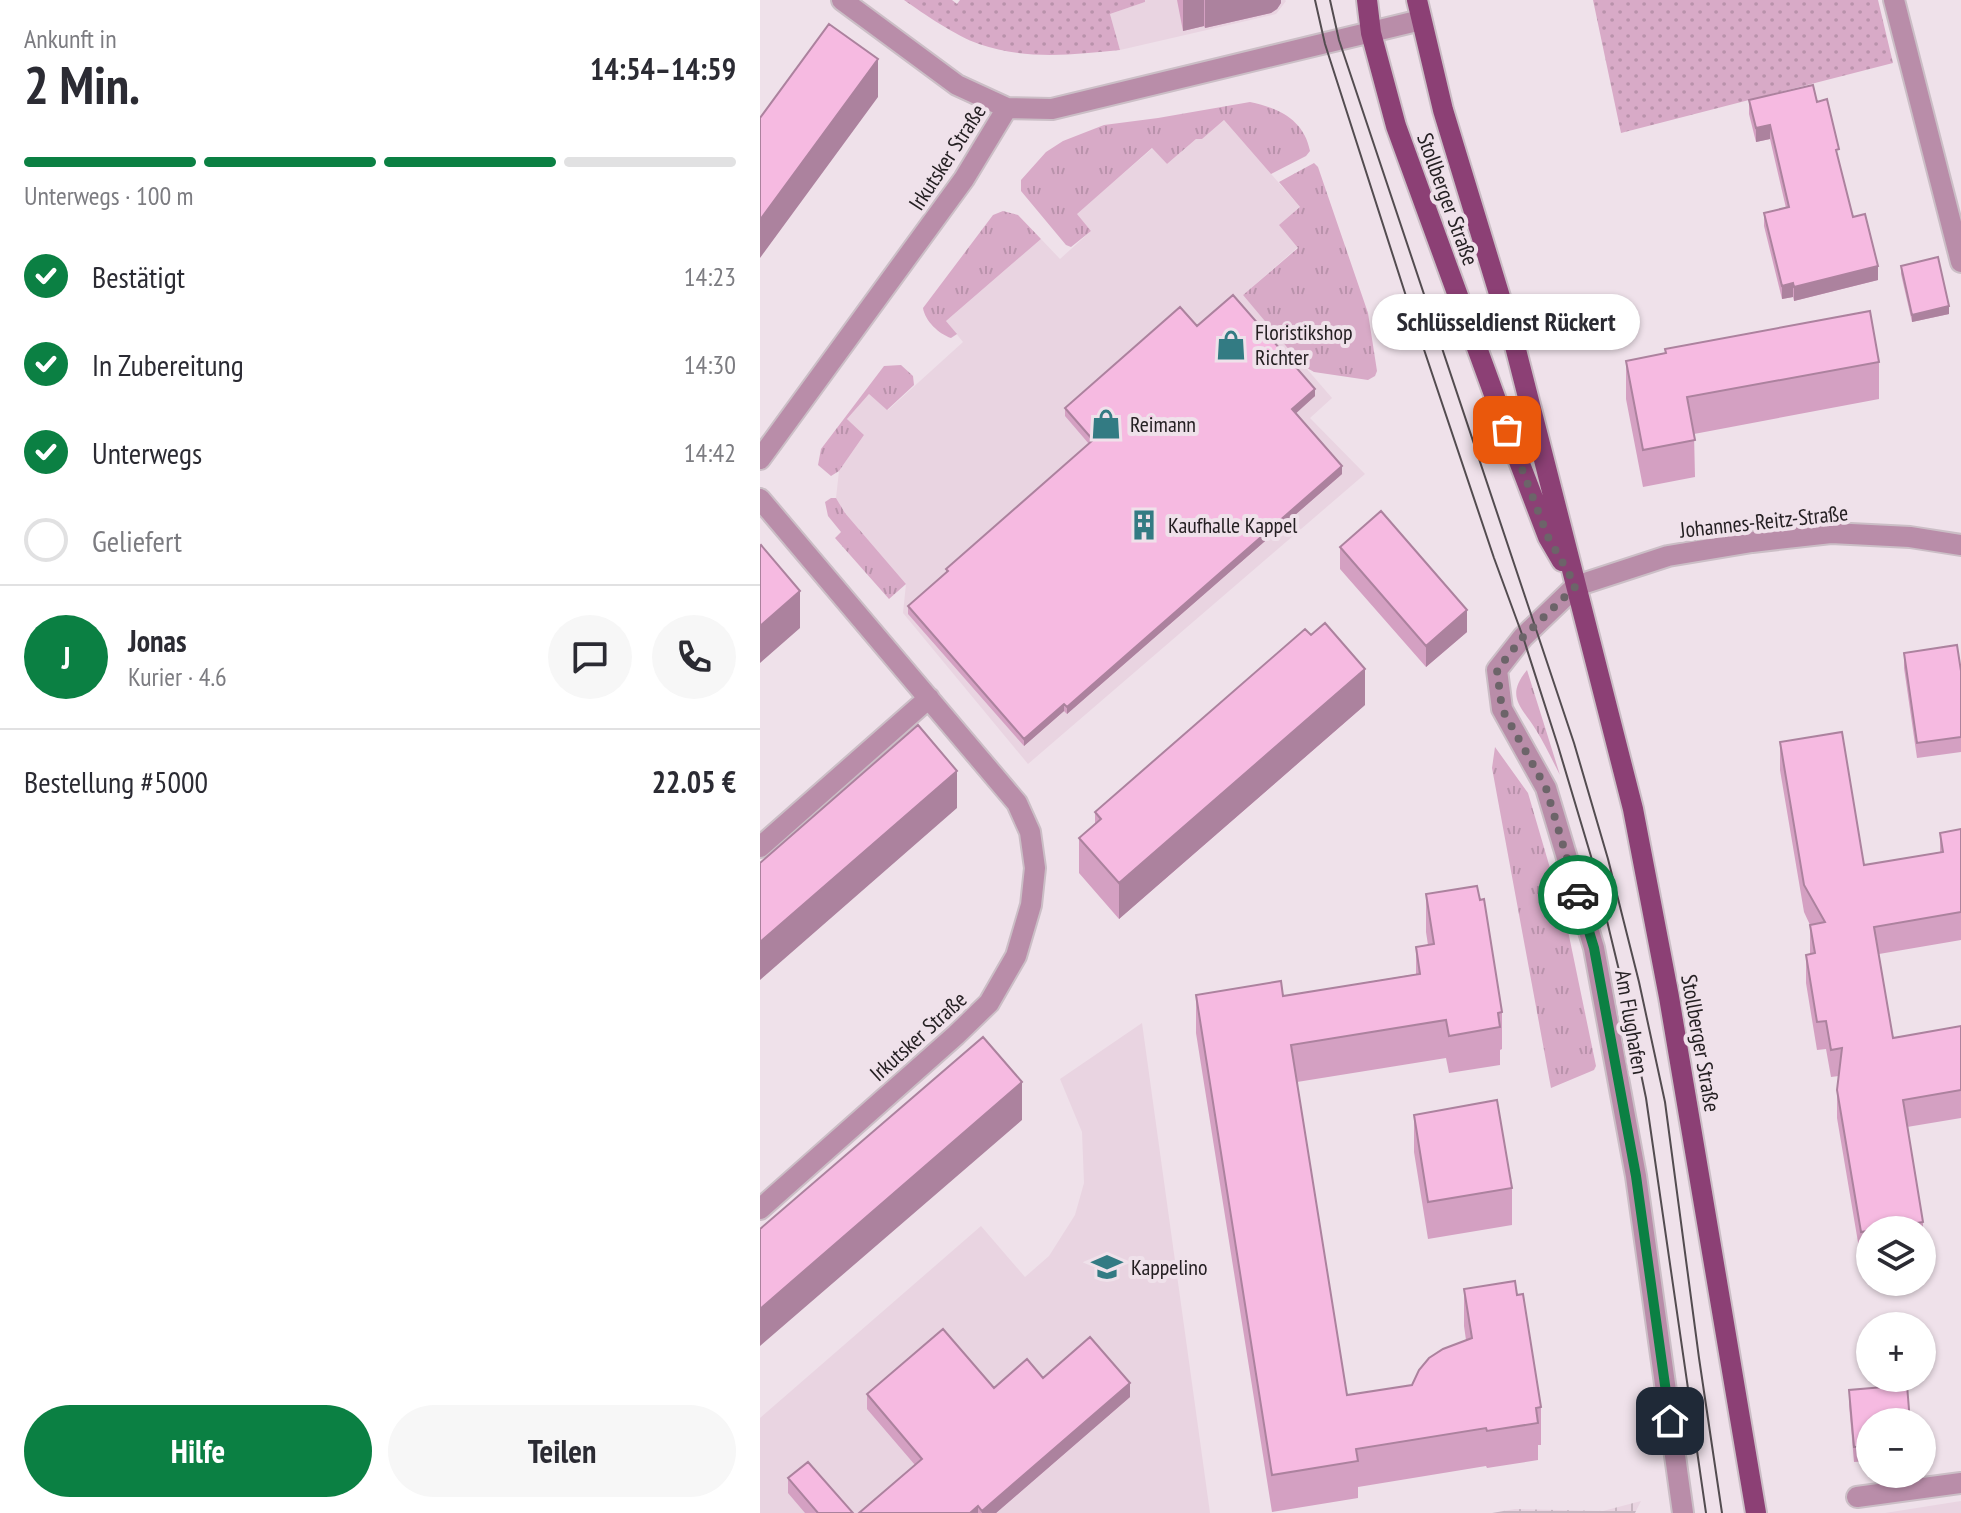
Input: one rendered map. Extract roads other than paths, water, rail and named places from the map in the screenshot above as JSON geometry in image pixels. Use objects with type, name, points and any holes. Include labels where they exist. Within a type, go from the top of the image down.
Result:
[{"type":"main road","name":"Stollberger Straße","points":[[1367,0],[1371,33],[1396,126],[1548,537],[1576,586]]},
{"type":"main road","name":"Stollberger Straße","points":[[1419,10],[1443,110],[1515,346],[1636,823],[1669,997],[1756,1513]]},
{"type":"street","points":[[842,0],[957,85],[1007,108]]},
{"type":"street","points":[[1894,0],[1961,262]]},
{"type":"street","name":"Irkutsker Straße","points":[[760,459],[956,191],[1007,108],[1060,107],[1371,33],[1419,10]]},
{"type":"street","name":"Irkutsker Straße","points":[[760,499],[1017,803],[1030,832],[1035,868],[1031,905],[1016,956],[989,1003],[760,1209]]},
{"type":"street","name":"Johannes-Reitz-Straße","points":[[1576,586],[1668,556],[1831,533],[1910,537],[1961,545]]},
{"type":"street","name":"Am Flughafen","points":[[1576,586],[1523,637],[1497,670],[1500,696],[1502,709],[1546,788],[1594,948],[1636,1176],[1683,1513]]},
{"type":"street","points":[[760,847],[929,698]]},
{"type":"street","points":[[1857,1497],[1961,1483]]},
{"type":"tram line","points":[[1315,0],[1325,44],[1405,293],[1523,637],[1593,863],[1646,1098],[1706,1513]]},
{"type":"tram line","points":[[1330,0],[1339,40],[1574,743],[1608,859],[1665,1102],[1722,1513]]},
{"type":"place","name":"Floristikshop Richter","points":[[1231,345]]},
{"type":"place","name":"Reimann","points":[[1106,424]]},
{"type":"place","name":"Schlüsseldienst Rückert","points":[[1507,430]]},
{"type":"place","name":"Kaufhalle Kappel","points":[[1144,525]]},
{"type":"place","name":"Kappelino","points":[[1107,1267]]}]
